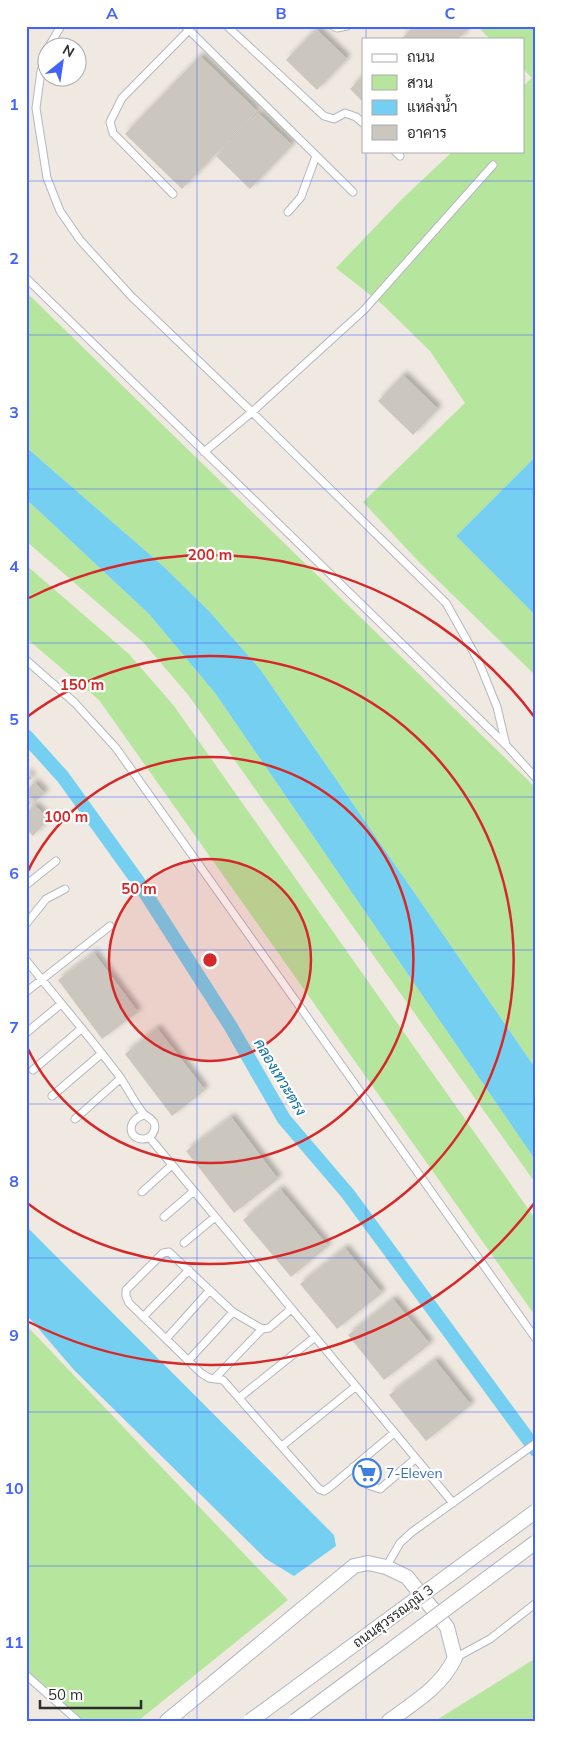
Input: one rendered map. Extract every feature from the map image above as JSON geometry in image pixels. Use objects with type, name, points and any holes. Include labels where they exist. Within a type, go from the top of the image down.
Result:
[{"type":"street","name":"ถนนสุวรรณภูมิ 3","points":[[250,1721],[536,1511]]},
{"type":"street","name":"ถนนสุวรรณภูมิ 3","points":[[295,1721],[536,1542]]},
{"type":"street","points":[[167,1721],[354,1566],[368,1563],[386,1567],[407,1577],[447,1627],[455,1658],[446,1676],[435,1687],[390,1721]]},
{"type":"lane","points":[[54,38],[61,26]]},
{"type":"lane","points":[[227,26],[324,116],[334,119],[346,113],[362,122]]},
{"type":"lane","points":[[333,26],[338,28],[347,26]]},
{"type":"lane","points":[[173,194],[113,133],[110,122],[122,98],[187,28],[353,192]]},
{"type":"lane","points":[[39,88],[36,108],[47,178],[60,211],[80,240],[130,296],[252,412],[446,603],[478,660],[497,707],[506,745]]},
{"type":"lane","points":[[288,212],[301,197],[316,156]]},
{"type":"lane","points":[[204,452],[252,412],[364,310],[494,165]]},
{"type":"lane","points":[[26,278],[506,745],[536,778]]},
{"type":"lane","points":[[26,660],[75,703],[116,748],[536,1339]]},
{"type":"lane","points":[[26,885],[56,861]]},
{"type":"lane","points":[[26,924],[46,899],[65,889]]},
{"type":"lane","points":[[26,992],[110,926]]},
{"type":"lane","points":[[26,960],[121,1078],[144,1115],[151,1118],[155,1125],[154,1132],[149,1137],[142,1139],[135,1136],[131,1130],[132,1122],[137,1117],[144,1115]]},
{"type":"lane","points":[[26,1033],[61,1004]]},
{"type":"lane","points":[[33,1070],[81,1029]]},
{"type":"lane","points":[[52,1096],[101,1054]]},
{"type":"lane","points":[[75,1119],[121,1078]]},
{"type":"lane","points":[[149,1137],[453,1503]]},
{"type":"lane","points":[[142,1192],[172,1165]]},
{"type":"lane","points":[[164,1217],[194,1192]]},
{"type":"lane","points":[[184,1243],[215,1217]]},
{"type":"lane","points":[[262,1329],[233,1312],[169,1252],[163,1253],[126,1290],[129,1304],[201,1373],[223,1380],[319,1488],[324,1491],[394,1433]]},
{"type":"lane","points":[[142,1317],[189,1270]]},
{"type":"lane","points":[[166,1339],[210,1290]]},
{"type":"lane","points":[[215,1378],[262,1329],[269,1328],[291,1309]]},
{"type":"lane","points":[[188,1361],[233,1312]]},
{"type":"lane","points":[[238,1398],[315,1337]]},
{"type":"lane","points":[[282,1446],[355,1387]]},
{"type":"lane","points":[[386,1567],[400,1543],[412,1532],[536,1443]]},
{"type":"lane","points":[[353,1467],[368,1485],[380,1489],[415,1459]]},
{"type":"lane","points":[[455,1658],[490,1639],[536,1604]]},
{"type":"lane","points":[[26,1675],[78,1721]]},
{"type":"green space","points":[[477,26],[536,26],[536,456],[456,536],[536,616],[536,676],[420,563],[363,502],[465,403],[430,351],[383,305],[336,268],[401,200],[452,152],[524,152],[524,85],[532,78],[524,70],[524,38],[489,38]]},
{"type":"green space","points":[[26,292],[536,788],[536,1069],[260,669],[209,611],[163,566],[26,447]]},
{"type":"green space","points":[[26,499],[149,614],[215,693],[536,1161],[536,1184],[189,696],[143,642],[26,541]]},
{"type":"green space","points":[[26,565],[129,654],[174,706],[536,1220],[536,1317],[99,700],[26,638]]},
{"type":"green space","points":[[26,1325],[288,1600],[138,1721],[78,1721],[26,1670]]},
{"type":"green space","points":[[536,1658],[536,1721],[435,1721]]},
{"type":"water","points":[[26,447],[163,566],[209,611],[260,669],[536,1069],[536,1161],[215,693],[149,614],[26,499]]},
{"type":"water","points":[[536,456],[536,616],[456,536]]},
{"type":"water","points":[[26,1226],[334,1535],[336,1546],[294,1576],[266,1559],[74,1370],[26,1314]]},
{"type":"building","points":[[414,26],[461,26],[466,31],[460,38],[402,38]]},
{"type":"building","points":[[316,29],[347,59],[317,90],[286,60]]},
{"type":"building","points":[[200,56],[257,111],[182,189],[125,134]]},
{"type":"building","points":[[362,77],[362,101],[350,89]]},
{"type":"building","points":[[258,113],[292,145],[250,189],[216,156]]},
{"type":"building","points":[[403,375],[438,409],[413,435],[378,401]]},
{"type":"building","points":[[26,771],[32,778],[26,783]]},
{"type":"building","points":[[34,782],[45,793],[35,802],[26,792]]},
{"type":"building","points":[[26,798],[31,803],[26,808]]},
{"type":"building","points":[[34,805],[49,819],[33,836],[26,829],[26,813]]},
{"type":"building","points":[[94,953],[138,1012],[102,1039],[58,980]]},
{"type":"building","points":[[157,1028],[205,1090],[172,1116],[125,1054]]},
{"type":"building","points":[[231,1117],[278,1179],[234,1213],[186,1151]]},
{"type":"building","points":[[280,1189],[328,1246],[291,1277],[243,1220]]},
{"type":"building","points":[[345,1248],[382,1293],[337,1329],[300,1284]]},
{"type":"building","points":[[393,1299],[430,1344],[384,1380],[348,1335]]},
{"type":"building","points":[[435,1360],[471,1405],[426,1441],[389,1395]]},
{"type":"waterway","name":"คลองเทวะตรง","points":[[26,736],[63,777],[137,880],[231,1027],[284,1119],[348,1194],[536,1450]]},
{"type":"place","name":"7-Eleven","points":[[367,1473]]}]
